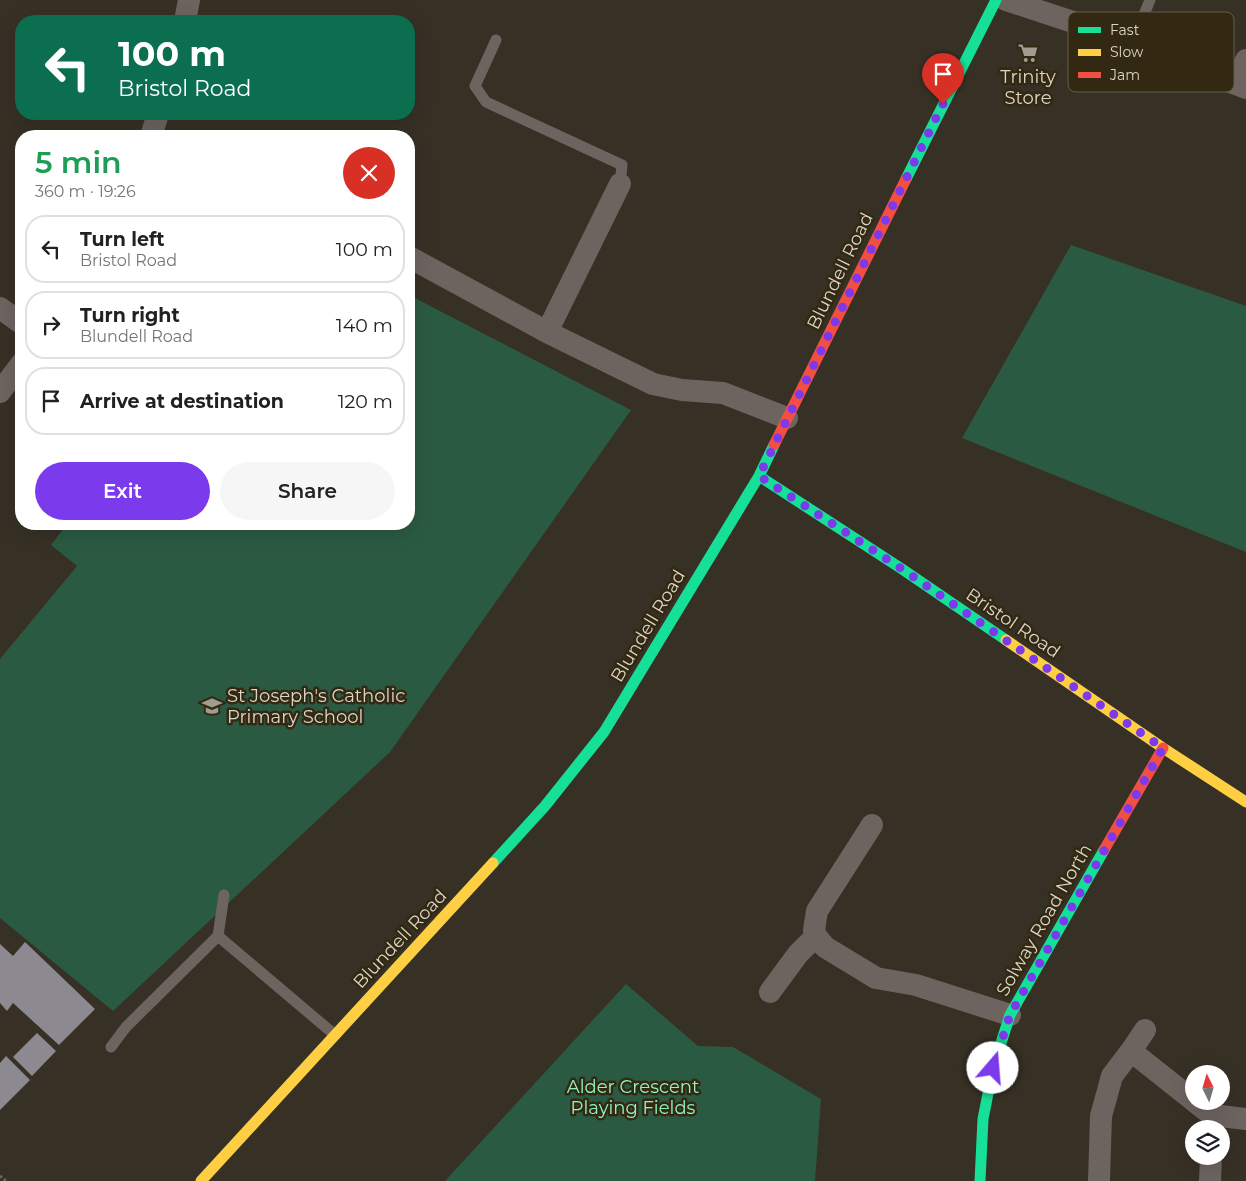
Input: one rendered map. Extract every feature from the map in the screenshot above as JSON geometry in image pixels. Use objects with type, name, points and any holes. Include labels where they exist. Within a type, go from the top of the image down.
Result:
[{"type":"street","points":[[186,15],[189,0]]},
{"type":"street","name":"Blundell Road","points":[[201,1181],[545,806],[604,732],[759,476],[996,0]]},
{"type":"street","points":[[1006,0],[1068,20]]},
{"type":"street","points":[[1241,86],[1246,60]]},
{"type":"street","points":[[547,332],[620,184]]},
{"type":"street","points":[[415,260],[547,332],[653,384],[682,390],[723,393],[787,418]]},
{"type":"street","points":[[0,308],[15,319]]},
{"type":"street","points":[[0,392],[15,372]]},
{"type":"street","name":"Bristol Road","points":[[759,476],[902,569],[1163,748],[1246,802]]},
{"type":"street","name":"Solway Road North","points":[[980,1181],[983,1118],[993,1068],[1010,1015],[1163,748]]},
{"type":"street","points":[[872,825],[817,911],[814,920],[816,936],[825,947],[876,978],[916,985],[1010,1015]]},
{"type":"street","points":[[770,992],[798,954],[816,936]]},
{"type":"street","points":[[1099,1181],[1101,1116],[1112,1076],[1145,1030]]},
{"type":"street","points":[[1131,1051],[1203,1111],[1246,1119]]},
{"type":"street","points":[[1210,1181],[1211,1165]]},
{"type":"lane","points":[[1145,12],[1150,0]]},
{"type":"lane","points":[[496,40],[476,86],[486,102],[622,165],[620,184]]},
{"type":"lane","points":[[111,1047],[126,1027],[218,936],[224,895]]},
{"type":"lane","points":[[218,936],[335,1035]]},
{"type":"path","points":[[0,1176],[6,1181]]},
{"type":"green space","points":[[1071,245],[1246,306],[1246,552],[962,438]]},
{"type":"green space","name":"St Joseph's Catholic Primary School","points":[[415,298],[631,410],[390,752],[113,1011],[0,918],[0,659],[77,566],[51,545],[62,530],[415,530]]},
{"type":"green space","name":"Alder Crescent Playing Fields","points":[[626,984],[698,1046],[733,1047],[821,1099],[815,1181],[445,1181]]},
{"type":"building","points":[[25,942],[95,1009],[59,1045],[13,1003],[7,1011],[0,1003],[0,944],[13,956]]},
{"type":"building","points":[[37,1033],[56,1051],[32,1076],[13,1057]]},
{"type":"building","points":[[6,1056],[30,1080],[0,1110],[0,1063]]},
{"type":"traffic: fast","points":[[906,179],[996,0]]},
{"type":"traffic: fast","points":[[493,863],[545,806],[604,732],[759,476],[774,445]]},
{"type":"traffic: fast","points":[[759,476],[902,569],[1006,640]]},
{"type":"traffic: fast","points":[[980,1181],[983,1119],[993,1068],[1010,1015],[1104,850]]},
{"type":"traffic: slow","points":[[1006,640],[1163,748],[1246,802]]},
{"type":"traffic: slow","points":[[201,1181],[493,863]]},
{"type":"traffic: jam","points":[[774,445],[906,179]]},
{"type":"traffic: jam","points":[[1104,850],[1163,748]]},
{"type":"place","name":"Trinity Store","points":[[1028,53]]},
{"type":"place","name":"St Joseph's Catholic Primary School","points":[[212,706]]},
{"type":"route","points":[[943,104],[770,450],[759,476],[902,569],[1093,698],[1163,748],[1010,1015],[993,1068]]}]
